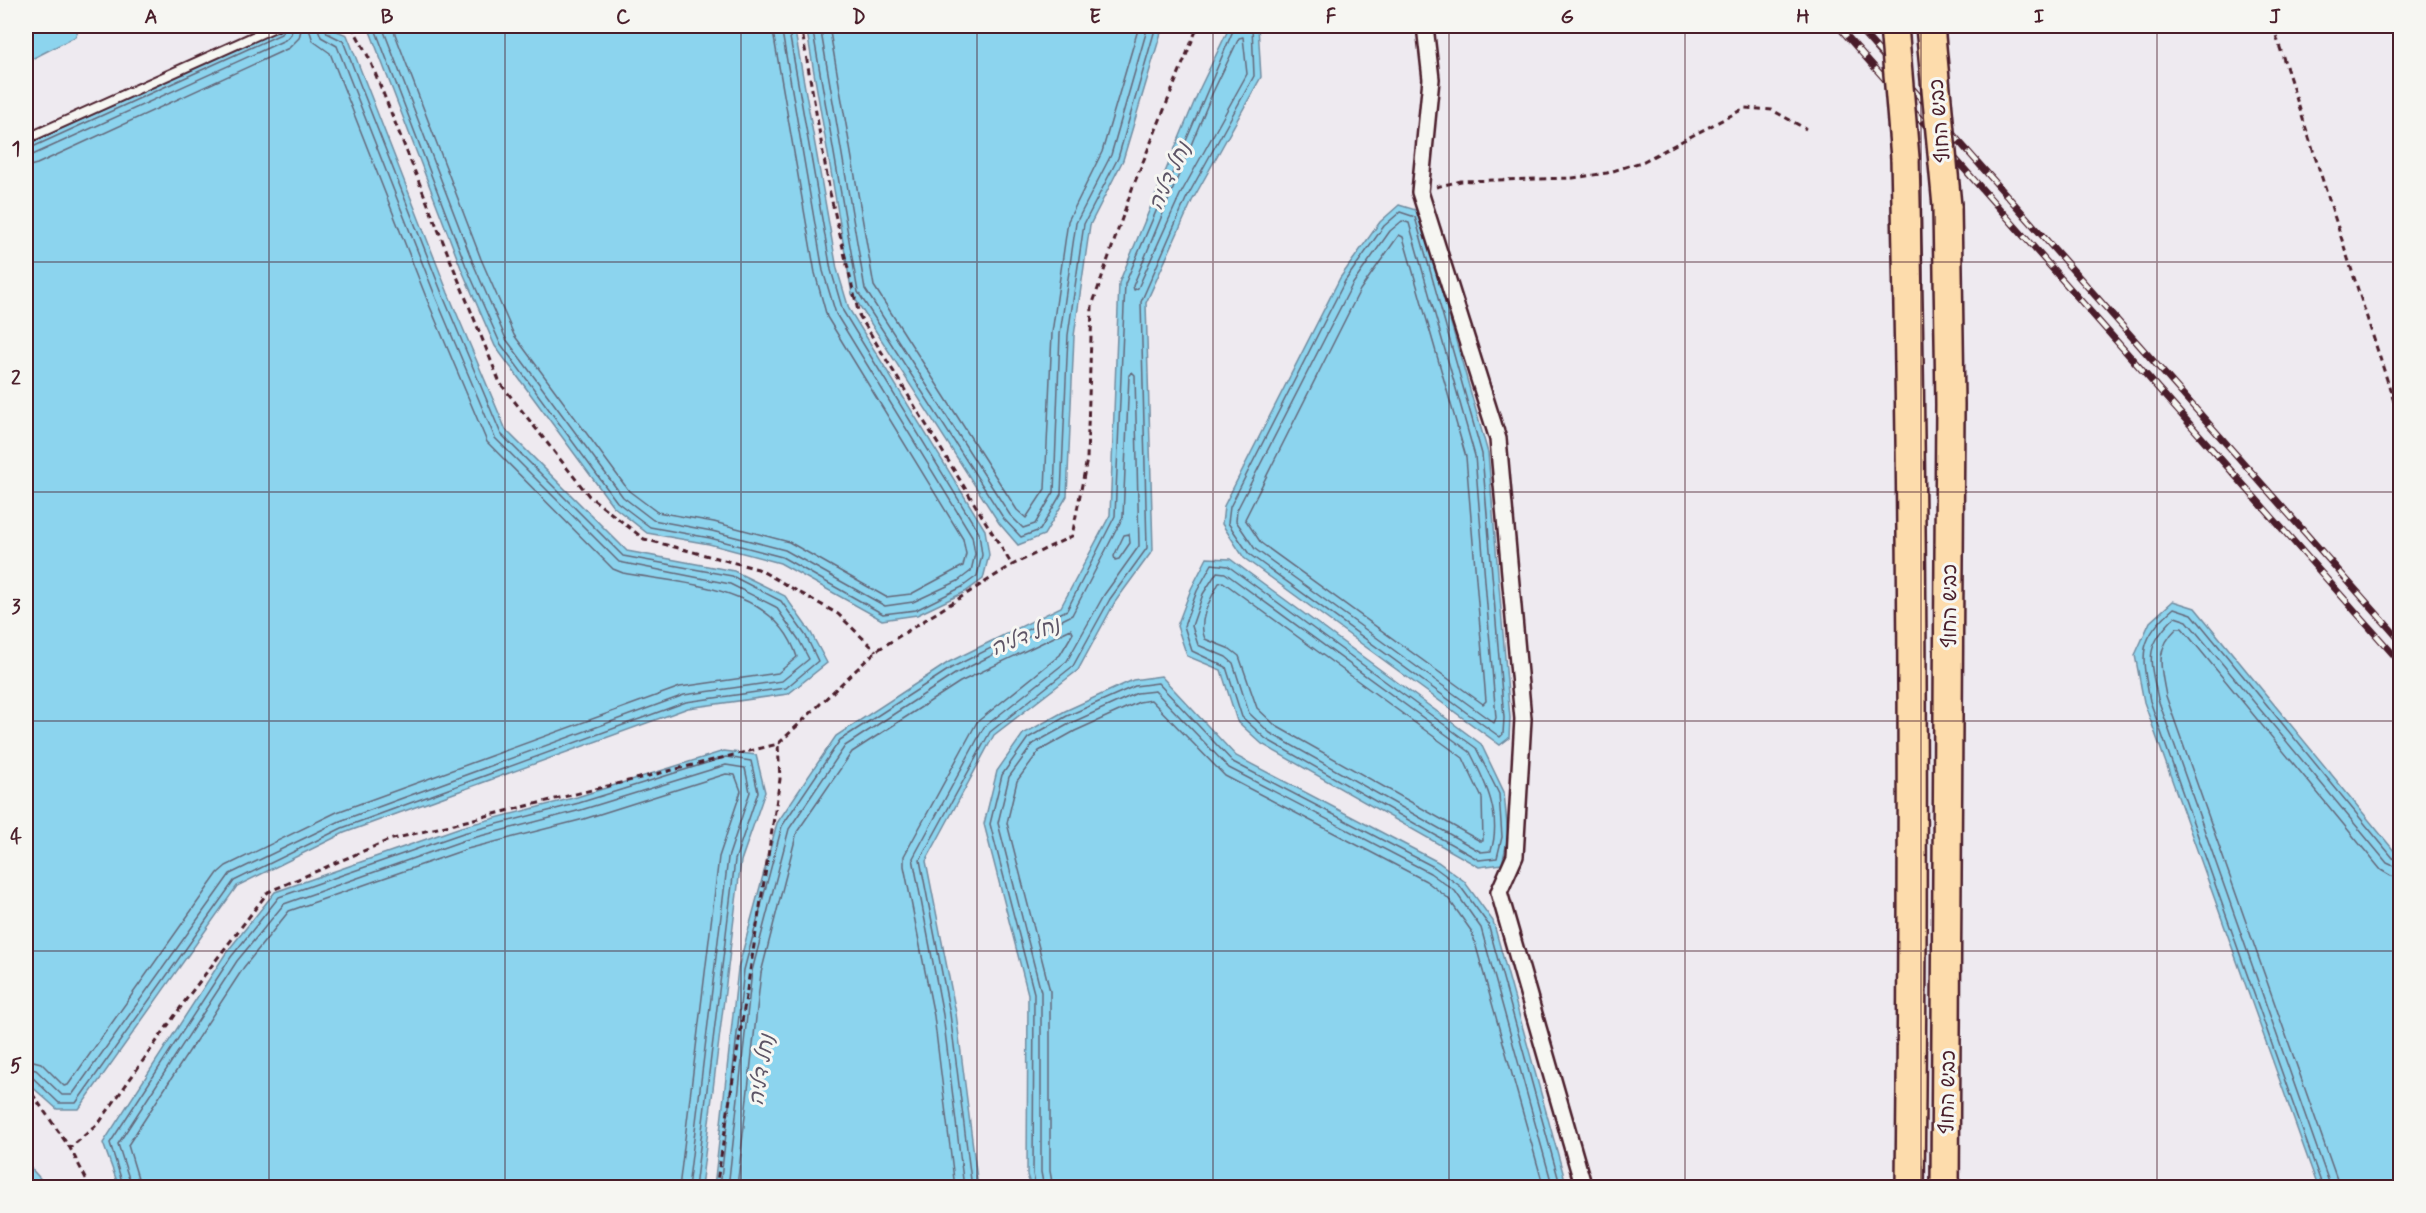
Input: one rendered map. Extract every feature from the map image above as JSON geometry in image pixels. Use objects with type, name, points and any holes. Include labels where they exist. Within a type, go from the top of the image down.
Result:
[{"type":"highway","name":"כביש החוף","points":[[1894,26],[1905,158],[1912,470],[1913,907],[1910,1188]]},
{"type":"highway","name":"כביש החוף","points":[[1930,26],[1947,206],[1950,404],[1945,1188]]},
{"type":"street","points":[[1425,26],[1431,79],[1420,192],[1498,439],[1523,719],[1515,856],[1499,892],[1584,1188]]},
{"type":"lane","points":[[26,139],[277,26]]},
{"type":"path","points":[[352,26],[369,58],[500,383],[589,496],[644,539],[758,568],[838,614],[876,651]]},
{"type":"path","points":[[801,26],[830,193],[859,315],[1012,565]]},
{"type":"path","points":[[70,1148],[99,1123],[190,994],[268,892],[389,840],[778,744],[876,651],[1012,565],[1072,536],[1087,459],[1092,306],[1132,189],[1198,26]]},
{"type":"path","points":[[2273,26],[2400,420]]},
{"type":"path","points":[[1420,192],[1461,181],[1573,178],[1607,173],[1644,161],[1746,108],[1772,110],[1806,129]]},
{"type":"path","points":[[716,1188],[780,779],[778,744]]},
{"type":"path","points":[[26,1085],[70,1148],[90,1188]]},
{"type":"water","points":[[26,26],[80,26],[75,37],[26,62]]},
{"type":"water","points":[[286,26],[324,26],[347,35],[448,293],[506,430],[627,551],[734,571],[785,596],[811,633],[827,663],[788,694],[688,708],[344,833],[237,886],[79,1109],[57,1109],[29,1084],[26,1075],[26,145]]},
{"type":"water","points":[[368,26],[794,26],[837,269],[849,309],[985,530],[989,555],[983,579],[965,592],[917,615],[882,620],[780,563],[709,544],[647,533],[613,506],[495,346],[461,268]]},
{"type":"water","points":[[806,26],[1163,26],[1123,160],[1090,225],[1074,336],[1067,496],[1044,535],[1018,545],[999,523],[852,294]]},
{"type":"water","name":"נחל דליה","points":[[1230,26],[1258,26],[1261,77],[1192,201],[1146,303],[1153,550],[1115,602],[1078,670],[994,735],[926,861],[956,1013],[978,1187],[714,1187],[738,969],[777,823],[836,736],[949,662],[1061,607],[1110,515],[1119,283],[1200,88]]},
{"type":"water","points":[[1399,205],[1419,211],[1488,453],[1510,718],[1509,738],[1500,745],[1244,558],[1222,524],[1224,506],[1340,278],[1380,222]]},
{"type":"water","points":[[1207,558],[1230,559],[1481,744],[1504,792],[1508,837],[1502,864],[1479,867],[1262,744],[1237,721],[1221,670],[1187,656],[1177,626],[1191,589]]},
{"type":"water","points":[[2173,601],[2195,608],[2400,858],[2400,1187],[2318,1187],[2144,702],[2135,655],[2150,622]]},
{"type":"water","points":[[1161,676],[1236,756],[1438,862],[1464,881],[1493,921],[1567,1187],[1031,1187],[1027,1175],[1028,994],[984,824],[997,771],[1023,734],[1065,711],[1133,680]]},
{"type":"water","points":[[724,751],[756,755],[765,792],[741,861],[701,1187],[119,1187],[103,1143],[226,953],[275,892],[461,827],[577,797]]},
{"type":"water","points":[[26,1163],[48,1187],[26,1187]]},
{"type":"railway","points":[[1838,26],[2400,662]]},
{"type":"railway","points":[[1857,26],[2400,640]]}]
